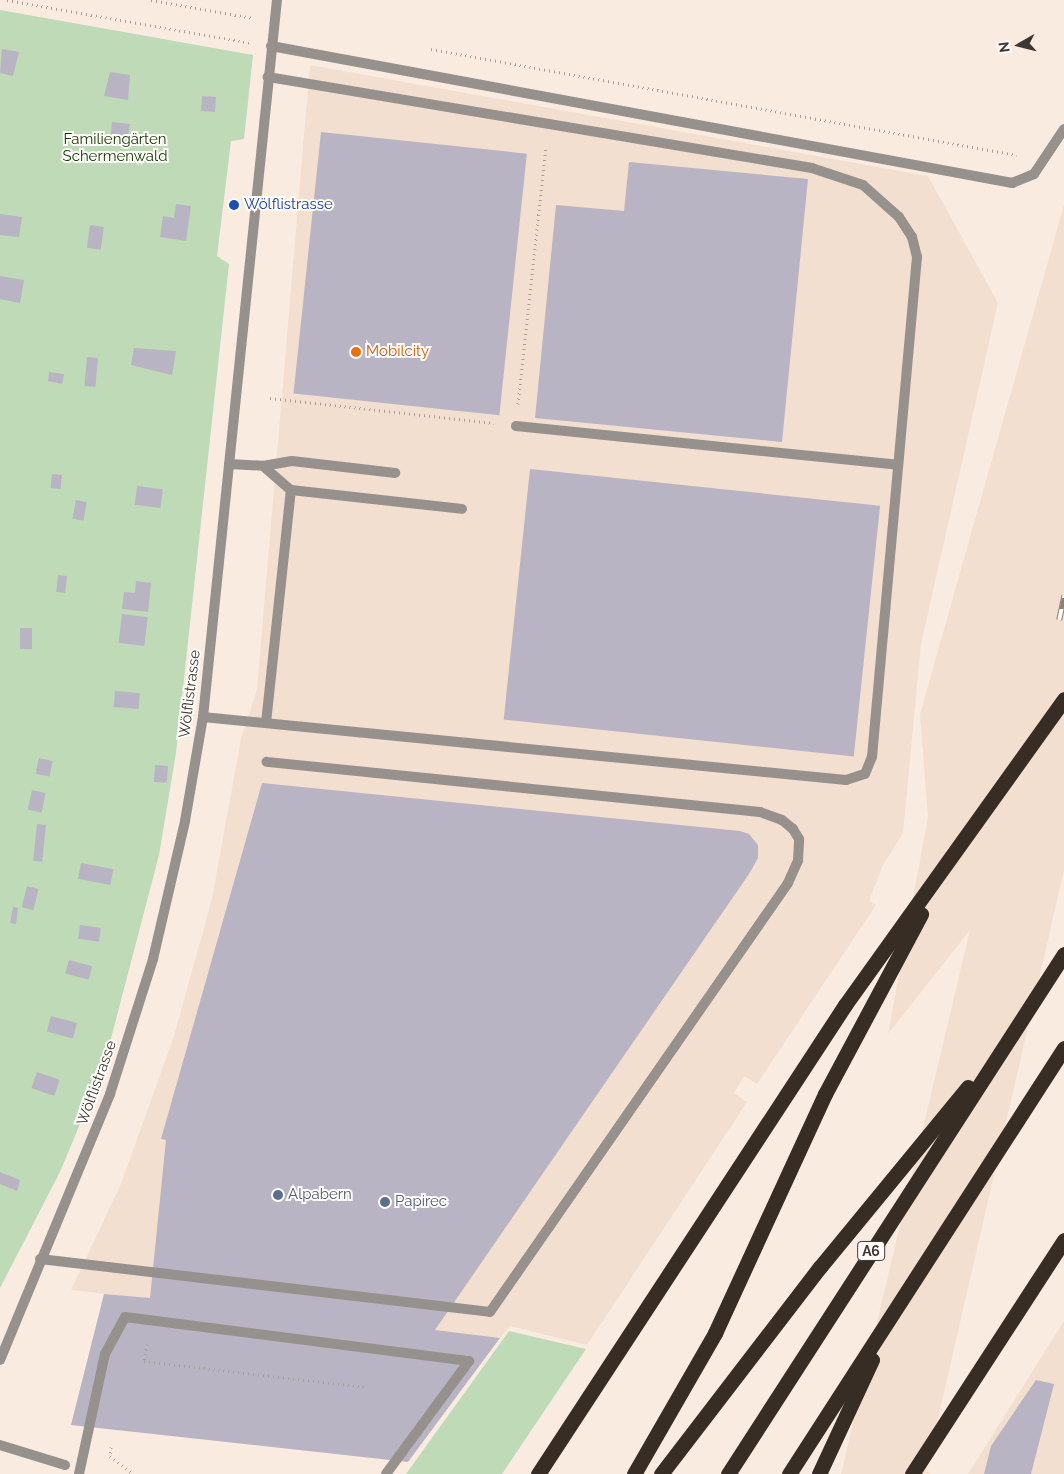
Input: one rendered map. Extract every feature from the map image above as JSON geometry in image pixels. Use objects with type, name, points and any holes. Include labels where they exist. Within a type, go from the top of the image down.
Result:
[{"type":"highway","points":[[538,1474],[845,1005],[1064,699]]},
{"type":"highway","points":[[634,1474],[715,1333],[821,1102],[952,858]]},
{"type":"highway","name":"A6","points":[[728,1474],[1064,954]]},
{"type":"highway","points":[[661,1474],[820,1267],[1015,1030]]},
{"type":"highway","points":[[789,1474],[1064,1048]]},
{"type":"highway","points":[[912,1474],[1064,1240]]},
{"type":"highway","points":[[819,1474],[896,1309]]},
{"type":"lane","name":"Wölflistrasse","points":[[0,1360],[40,1260],[81,1169],[134,1023],[170,890],[203,717],[271,46],[278,0]]},
{"type":"lane","points":[[271,46],[1003,182],[1026,180],[1046,161],[1064,129]]},
{"type":"lane","points":[[203,717],[857,779],[865,774],[872,757],[917,256],[912,236],[880,197],[855,182],[812,168],[268,77]]},
{"type":"lane","points":[[516,426],[898,465]]},
{"type":"lane","points":[[229,464],[263,466],[292,461],[394,473]]},
{"type":"lane","points":[[263,466],[291,490],[462,509]]},
{"type":"lane","points":[[266,723],[291,490]]},
{"type":"lane","points":[[40,1260],[490,1312],[788,883],[798,861],[799,839],[793,829],[782,820],[760,812],[266,762]]},
{"type":"lane","points":[[79,1474],[105,1354],[125,1317],[469,1361],[386,1474]]},
{"type":"lane","points":[[0,1445],[65,1465]]},
{"type":"path","points":[[7,0],[271,46]]},
{"type":"path","points":[[151,0],[274,22]]},
{"type":"path","points":[[420,47],[1046,161]]},
{"type":"path","points":[[270,398],[516,426],[548,124]]},
{"type":"path","points":[[148,1338],[144,1362],[366,1387]]},
{"type":"path","points":[[112,1436],[110,1456],[134,1474]]},
{"type":"shaded area","points":[[310,65],[928,176],[998,303],[921,644],[903,833],[883,865],[869,901],[876,905],[757,1084],[744,1076],[734,1093],[747,1102],[587,1345],[510,1326],[500,1338],[71,1290],[121,1184],[174,1036],[212,899],[241,739],[257,689]]},
{"type":"shaded area","points":[[1064,205],[1064,870],[926,1471],[931,1474],[841,1474],[970,930],[888,1034],[928,817],[920,714]]},
{"type":"shaded area","points":[[1064,1321],[1064,1474],[968,1474]]},
{"type":"green space","name":"Familiengärten Schermenwald","points":[[0,10],[253,55],[244,139],[231,141],[217,256],[229,264],[176,753],[159,855],[103,1069],[60,1172],[0,1288]]},
{"type":"green space","points":[[509,1331],[586,1349],[502,1474],[406,1474]]},
{"type":"building","points":[[2,49],[19,52],[13,76],[0,73]]},
{"type":"building","points":[[110,72],[130,75],[128,100],[104,96]]},
{"type":"building","points":[[202,96],[216,97],[215,112],[201,111]]},
{"type":"building","points":[[112,122],[130,124],[128,146],[110,144]]},
{"type":"building","points":[[321,132],[527,154],[499,415],[294,394]]},
{"type":"building","points":[[629,162],[808,179],[782,442],[535,418],[556,205],[624,211]]},
{"type":"building","points":[[176,204],[191,206],[186,241],[160,237],[163,216],[174,218]]},
{"type":"building","points":[[0,214],[22,217],[19,237],[0,235]]},
{"type":"building","points":[[90,225],[104,227],[101,250],[87,248]]},
{"type":"building","points":[[0,276],[24,280],[20,303],[0,299]]},
{"type":"building","points":[[134,348],[176,351],[172,375],[131,365]]},
{"type":"building","points":[[87,357],[98,358],[95,387],[84,386]]},
{"type":"building","points":[[49,372],[64,374],[62,384],[48,381]]},
{"type":"building","points":[[530,469],[880,506],[854,756],[504,720]]},
{"type":"building","points":[[52,474],[62,475],[60,489],[51,488]]},
{"type":"building","points":[[137,486],[163,489],[160,508],[135,505]]},
{"type":"building","points":[[76,500],[87,502],[84,521],[73,519]]},
{"type":"building","points":[[58,575],[67,576],[65,593],[56,592]]},
{"type":"building","points":[[136,581],[151,583],[148,612],[122,609],[124,592],[135,593]]},
{"type":"building","points":[[122,614],[148,617],[144,646],[118,643]]},
{"type":"building","points":[[20,628],[32,628],[32,649],[20,649]]},
{"type":"building","points":[[115,691],[140,693],[139,709],[114,707]]},
{"type":"building","points":[[39,758],[53,761],[49,777],[36,774]]},
{"type":"building","points":[[155,765],[168,766],[167,783],[154,782]]},
{"type":"building","points":[[262,783],[740,831],[749,834],[758,845],[758,858],[749,874],[435,1330],[500,1338],[408,1462],[71,1425],[104,1294],[150,1298],[166,1140],[161,1139]]},
{"type":"building","points":[[32,790],[46,793],[42,812],[28,810]]},
{"type":"building","points":[[37,824],[46,825],[42,862],[33,861]]},
{"type":"building","points":[[81,863],[113,869],[110,885],[78,879]]},
{"type":"building","points":[[27,886],[39,889],[33,910],[22,907]]},
{"type":"building","points":[[13,907],[18,908],[16,924],[10,923]]},
{"type":"building","points":[[80,925],[101,928],[99,942],[78,939]]},
{"type":"building","points":[[69,960],[92,966],[89,980],[65,974]]},
{"type":"building","points":[[51,1016],[77,1023],[73,1038],[47,1031]]},
{"type":"building","points":[[37,1072],[60,1080],[54,1096],[31,1088]]},
{"type":"building","points":[[0,1172],[20,1180],[17,1191],[0,1184]]},
{"type":"building","points":[[1036,1380],[1054,1384],[1031,1474],[984,1474],[991,1446]]},
{"type":"railway","points":[[1059,620],[1064,596]]},
{"type":"place","name":"Wölflistrasse","points":[[234,205]]},
{"type":"place","name":"Mobilcity","points":[[356,352]]},
{"type":"place","name":"Alpabern","points":[[278,1195]]},
{"type":"place","name":"Papirec","points":[[385,1202]]}]
